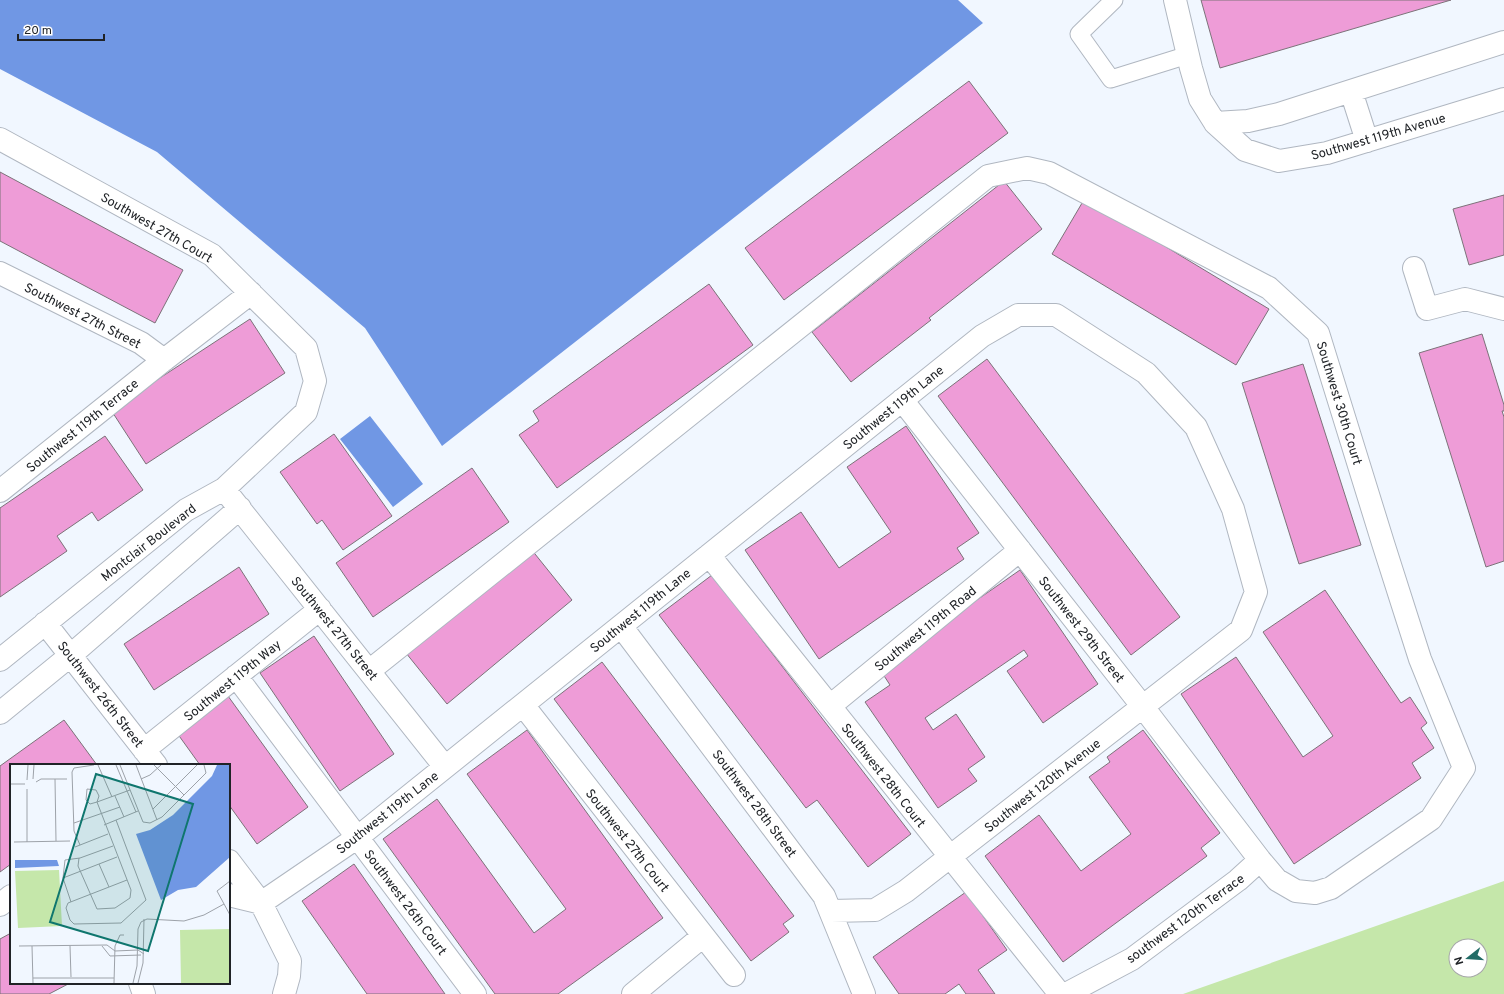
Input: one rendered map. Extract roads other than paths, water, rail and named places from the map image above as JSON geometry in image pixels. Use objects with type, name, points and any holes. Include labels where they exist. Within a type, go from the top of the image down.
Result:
[{"type":"street","name":"Southwest 119th Avenue","points":[[1175,0],[1200,98],[1215,123],[1245,150],[1279,161],[1327,153],[1504,99]]},
{"type":"street","points":[[1215,123],[1248,121],[1279,114],[1504,42]]},
{"type":"street","points":[[1351,91],[1366,141]]},
{"type":"street","name":"Southwest 27th Court","points":[[0,139],[212,255],[306,348],[315,381]]},
{"type":"street","name":"Southwest 30th Court","points":[[369,671],[988,176],[1027,168],[1049,172],[1269,288],[1318,333],[1420,660],[1464,768],[1431,819],[1331,888],[1315,893],[1296,891],[1277,880],[1260,860]]},
{"type":"street","points":[[1414,268],[1427,309],[1465,299],[1504,309]]},
{"type":"street","name":"Southwest 27th Street","points":[[0,273],[141,343],[164,360]]},
{"type":"street","name":"Southwest 119th Terrace","points":[[0,491],[164,360],[251,293]]},
{"type":"street","name":"Southwest 119th Lane","points":[[261,902],[358,837],[982,336],[1018,315],[1056,315],[1146,373],[1196,427],[1234,509],[1256,592],[1241,630]]},
{"type":"street","name":"Montclair Boulevard","points":[[0,660],[186,510],[224,489],[306,412],[315,381]]},
{"type":"street","name":"Southwest 29th Street","points":[[902,400],[1143,707],[1260,860]]},
{"type":"street","name":"Southwest 27th Street","points":[[224,489],[446,767]]},
{"type":"street","points":[[0,713],[71,655],[240,508]]},
{"type":"street","name":"Southwest 119th Road","points":[[830,706],[1020,550]]},
{"type":"street","name":"Southwest 28th Court","points":[[709,555],[1060,994]]},
{"type":"street","name":"Southwest 119th Way","points":[[150,758],[236,676],[320,609]]},
{"type":"street","name":"Southwest 26th Street","points":[[46,623],[150,758]]},
{"type":"street","name":"Southwest 28th Street","points":[[621,626],[824,896],[864,994]]},
{"type":"street","name":"Southwest 120th Avenue","points":[[831,911],[875,910],[906,891],[1241,630]]},
{"type":"street","name":"Southwest 26th Court","points":[[236,676],[475,994]]},
{"type":"street","name":"Southwest 27th Court","points":[[523,705],[734,976]]},
{"type":"street","name":"southwest 120th Terrace","points":[[1066,994],[1132,959],[1238,880],[1260,860]]},
{"type":"street","points":[[230,862],[261,902],[290,961],[289,976],[284,994]]},
{"type":"street","points":[[230,895],[261,902]]},
{"type":"street","points":[[0,905],[10,897]]},
{"type":"street","points":[[633,994],[703,936]]},
{"type":"street","points":[[140,984],[144,994]]},
{"type":"lane","points":[[1114,0],[1079,34],[1111,79],[1188,55]]},
{"type":"water","points":[[0,0],[958,0],[983,23],[442,446],[365,328],[157,152],[0,69]]},
{"type":"water","points":[[370,416],[423,484],[393,507],[340,439]]}]
